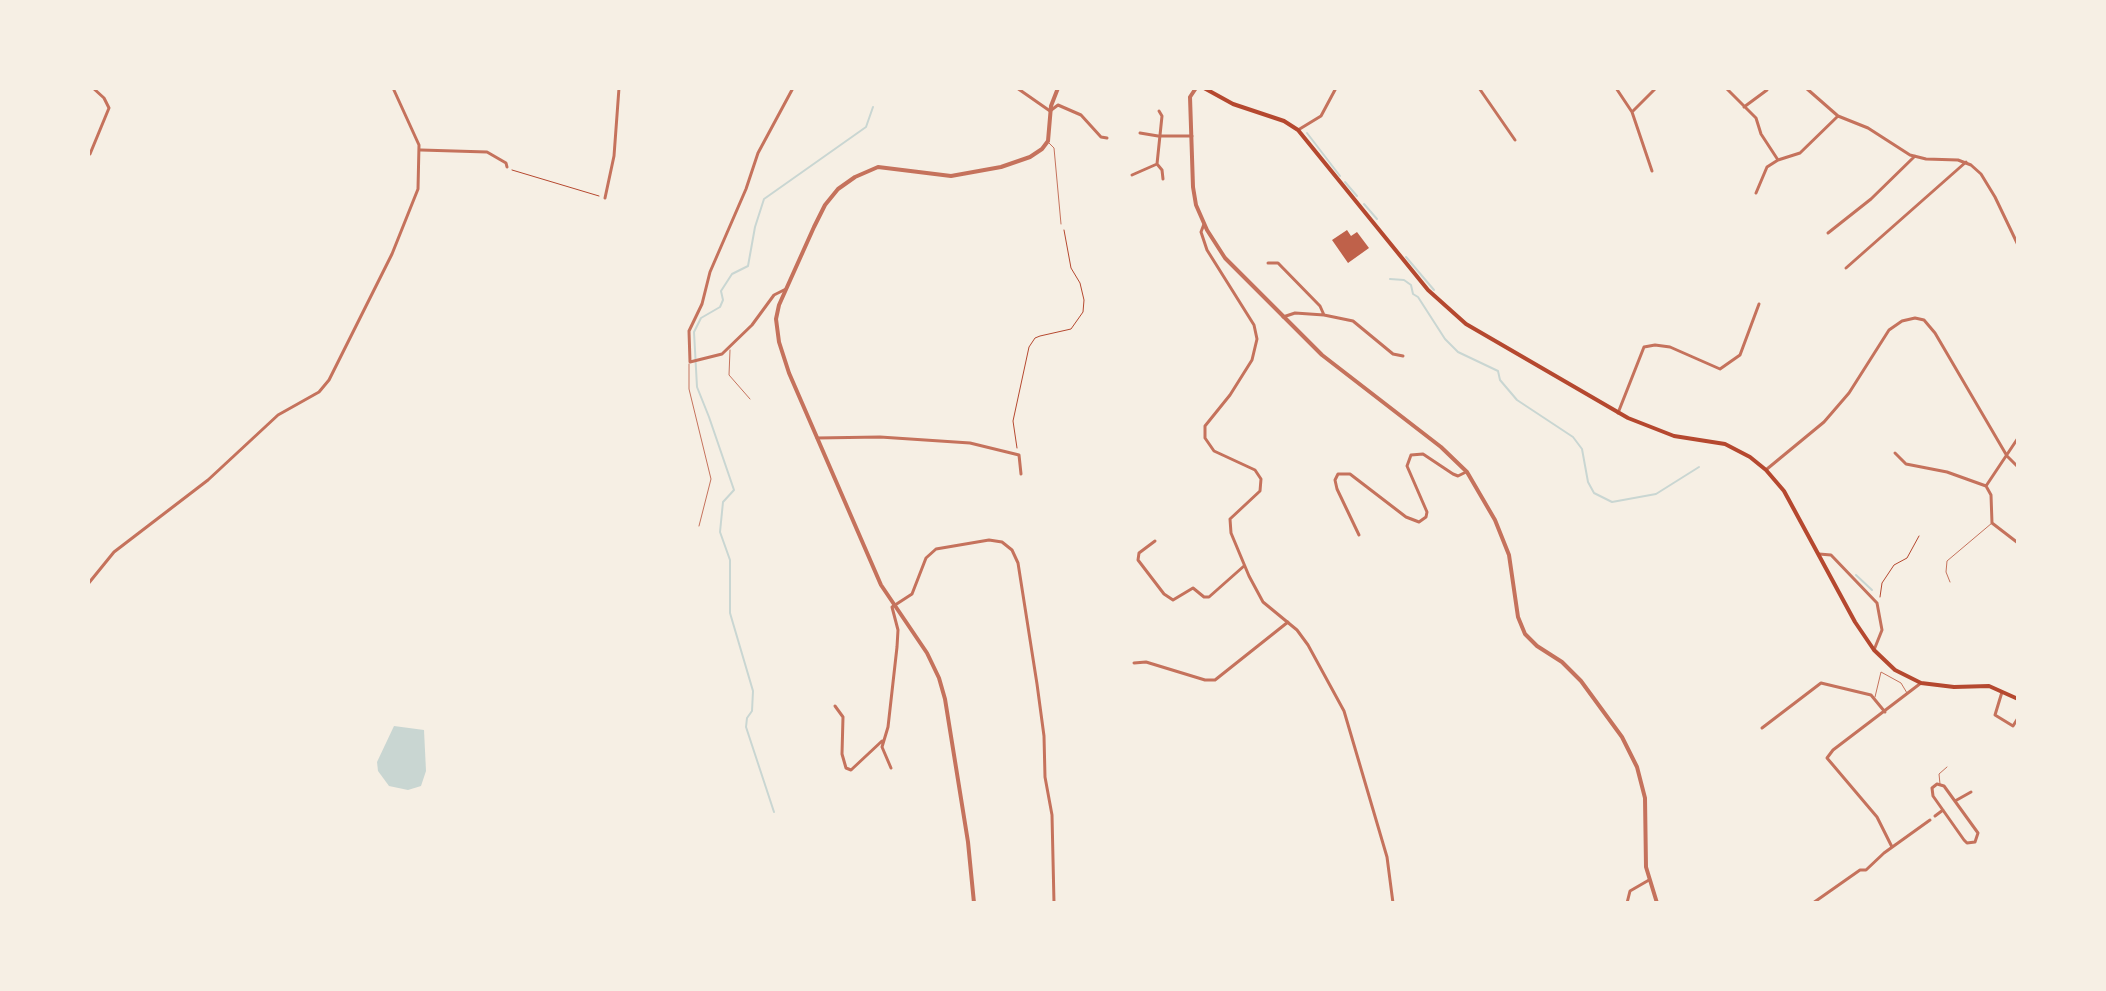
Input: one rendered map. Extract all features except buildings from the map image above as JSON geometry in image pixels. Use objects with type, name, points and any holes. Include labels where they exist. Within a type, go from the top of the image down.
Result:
[{"type":"main road","points":[[1204,88],[1233,104],[1284,121],[1298,130],[1428,290],[1466,324],[1618,413],[1674,436],[1725,444],[1750,457],[1766,470],[1784,491],[1855,622],[1874,650],[1895,670],[1921,683],[1954,687],[1989,686],[2018,699]]},
{"type":"street","points":[[90,154],[109,108],[93,88]]},
{"type":"street","points":[[88,584],[114,552],[208,480],[278,415],[319,392],[329,380],[392,254],[418,189],[419,150],[393,88]]},
{"type":"street","points":[[605,198],[614,156],[619,88]]},
{"type":"street","points":[[786,289],[774,295],[730,348],[718,356],[693,362],[689,331],[702,304],[713,264],[746,189],[758,153],[793,88]]},
{"type":"street","points":[[974,903],[968,842],[939,678],[927,653],[881,585],[785,363],[777,334],[777,313],[825,205],[838,189],[855,177],[882,167],[962,176],[1019,162],[1038,153],[1048,141],[1050,111],[1058,88]]},
{"type":"street","points":[[1196,88],[1190,97],[1194,196],[1204,224],[1225,258],[1322,355],[1441,447],[1467,472],[1495,520],[1509,555],[1522,629],[1531,641],[1562,662],[1581,681],[1622,737],[1637,767],[1645,798],[1644,844],[1649,880],[1657,903]]},
{"type":"street","points":[[1298,130],[1321,116],[1336,88]]},
{"type":"street","points":[[1479,88],[1515,140]]},
{"type":"street","points":[[1616,88],[1632,112],[1652,171]]},
{"type":"street","points":[[1632,112],[1656,88]]},
{"type":"street","points":[[1726,88],[1759,124],[1766,143],[1778,160]]},
{"type":"street","points":[[1806,88],[1838,116],[1855,121],[1915,156],[1966,162],[1985,181],[2018,244]]},
{"type":"street","points":[[1021,89],[1050,111]]},
{"type":"street","points":[[1744,107],[1767,90]]},
{"type":"street","points":[[1050,111],[1058,105],[1081,115],[1101,137],[1107,138]]},
{"type":"street","points":[[1159,111],[1162,116],[1157,164],[1162,170],[1163,179]]},
{"type":"street","points":[[1756,193],[1764,170],[1778,160],[1804,150],[1838,116]]},
{"type":"street","points":[[1140,133],[1192,136]]},
{"type":"street","points":[[419,150],[487,152],[506,163],[507,167]]},
{"type":"street","points":[[1828,233],[1871,199],[1915,156]]},
{"type":"street","points":[[1846,268],[1966,162]]},
{"type":"street","points":[[1132,175],[1157,164]]},
{"type":"street","points":[[1204,224],[1201,232],[1207,250],[1256,332],[1252,360],[1205,426],[1207,443],[1214,451],[1255,470],[1263,483],[1260,491],[1230,519],[1231,533],[1263,602],[1288,622],[1308,645],[1347,719],[1387,857],[1393,903]]},
{"type":"street","points":[[1268,263],[1278,263],[1320,306],[1324,315]]},
{"type":"street","points":[[1618,413],[1644,347],[1670,347],[1720,369],[1740,355],[1759,304]]},
{"type":"street","points":[[1283,317],[1295,313],[1353,321],[1393,354],[1403,356]]},
{"type":"street","points":[[1766,470],[1824,422],[1849,393],[1884,336],[1894,326],[1910,318],[1924,320],[1935,333],[2007,456],[2018,467]]},
{"type":"street","points":[[817,438],[880,437],[963,442],[1019,455],[1021,474]]},
{"type":"street","points":[[1986,486],[2018,438]]},
{"type":"street","points":[[1895,453],[1906,464],[1947,472],[1986,486],[1991,495],[1992,523],[2018,543]]},
{"type":"street","points":[[1359,535],[1337,489],[1335,480],[1338,474],[1350,474],[1406,517],[1419,522],[1427,512],[1407,466],[1411,455],[1423,454],[1458,476],[1467,472]]},
{"type":"street","points":[[835,706],[843,717],[842,754],[846,768],[851,770],[882,741],[888,727],[898,630],[891,611],[916,589],[926,558],[936,549],[994,540],[1007,545],[1014,553],[1022,583],[1027,633],[1043,720],[1045,777],[1052,815],[1054,903]]},
{"type":"street","points":[[1155,541],[1139,553],[1138,560],[1164,594],[1173,600],[1193,588],[1204,597],[1209,597],[1245,566]]},
{"type":"street","points":[[1816,554],[1828,553],[1877,603],[1882,630],[1874,650]]},
{"type":"street","points":[[1134,663],[1146,662],[1205,680],[1215,680],[1288,622]]},
{"type":"street","points":[[1762,728],[1821,683],[1875,697],[1885,712]]},
{"type":"street","points":[[1892,847],[1877,817],[1827,758],[1833,750],[1921,683]]},
{"type":"street","points":[[2002,692],[1995,715],[2013,726],[2018,718]]},
{"type":"street","points":[[2018,726],[2018,735]]},
{"type":"street","points":[[882,741],[891,768]]},
{"type":"street","points":[[1940,784],[1955,801],[1978,833],[1975,842],[1967,843],[1964,840],[1932,791],[1934,785],[1940,784]]},
{"type":"street","points":[[1955,801],[1971,792]]},
{"type":"street","points":[[1935,816],[1943,810]]},
{"type":"street","points":[[1813,903],[1860,870],[1866,870],[1930,820]]},
{"type":"street","points":[[1627,903],[1630,891],[1649,880]]},
{"type":"lane","points":[[1048,141],[1054,148],[1061,224]]},
{"type":"lane","points":[[730,348],[729,375],[750,399]]},
{"type":"lane","points":[[693,362],[687,380],[711,479],[699,526]]},
{"type":"lane","points":[[1950,582],[1946,572],[1947,561],[1992,523]]},
{"type":"lane","points":[[1875,697],[1881,672],[1901,683],[1908,694]]},
{"type":"lane","points":[[1940,784],[1939,774],[1947,767]]},
{"type":"path","points":[[507,167],[605,198]]},
{"type":"path","points":[[1019,455],[1013,421],[1029,347],[1035,338],[1074,327],[1084,307],[1080,283],[1071,268],[1066,234],[1061,224]]},
{"type":"path","points":[[1877,603],[1882,583],[1894,565],[1907,558],[1919,536]]},
{"type":"shaded area","points":[[394,726],[424,730],[426,771],[421,786],[408,790],[389,786],[378,771],[377,762]]},
{"type":"waterway","points":[[774,812],[746,727],[752,711],[753,691],[730,613],[730,560],[720,532],[723,502],[734,490],[697,387],[694,332],[701,318],[720,307],[723,300],[721,291],[732,274],[748,266],[764,199],[866,127],[873,107]]},
{"type":"waterway","points":[[1307,133],[1340,176]]},
{"type":"waterway","points":[[1345,182],[1357,196]]},
{"type":"waterway","points":[[1364,204],[1377,219]]},
{"type":"waterway","points":[[1406,257],[1434,290]]},
{"type":"waterway","points":[[1390,279],[1404,280],[1411,285],[1413,294],[1458,352],[1498,371],[1500,380],[1517,400],[1573,437],[1582,449],[1588,482],[1594,493],[1612,502],[1656,494],[1699,467]]},
{"type":"waterway","points":[[1856,575],[1872,590]]}]
